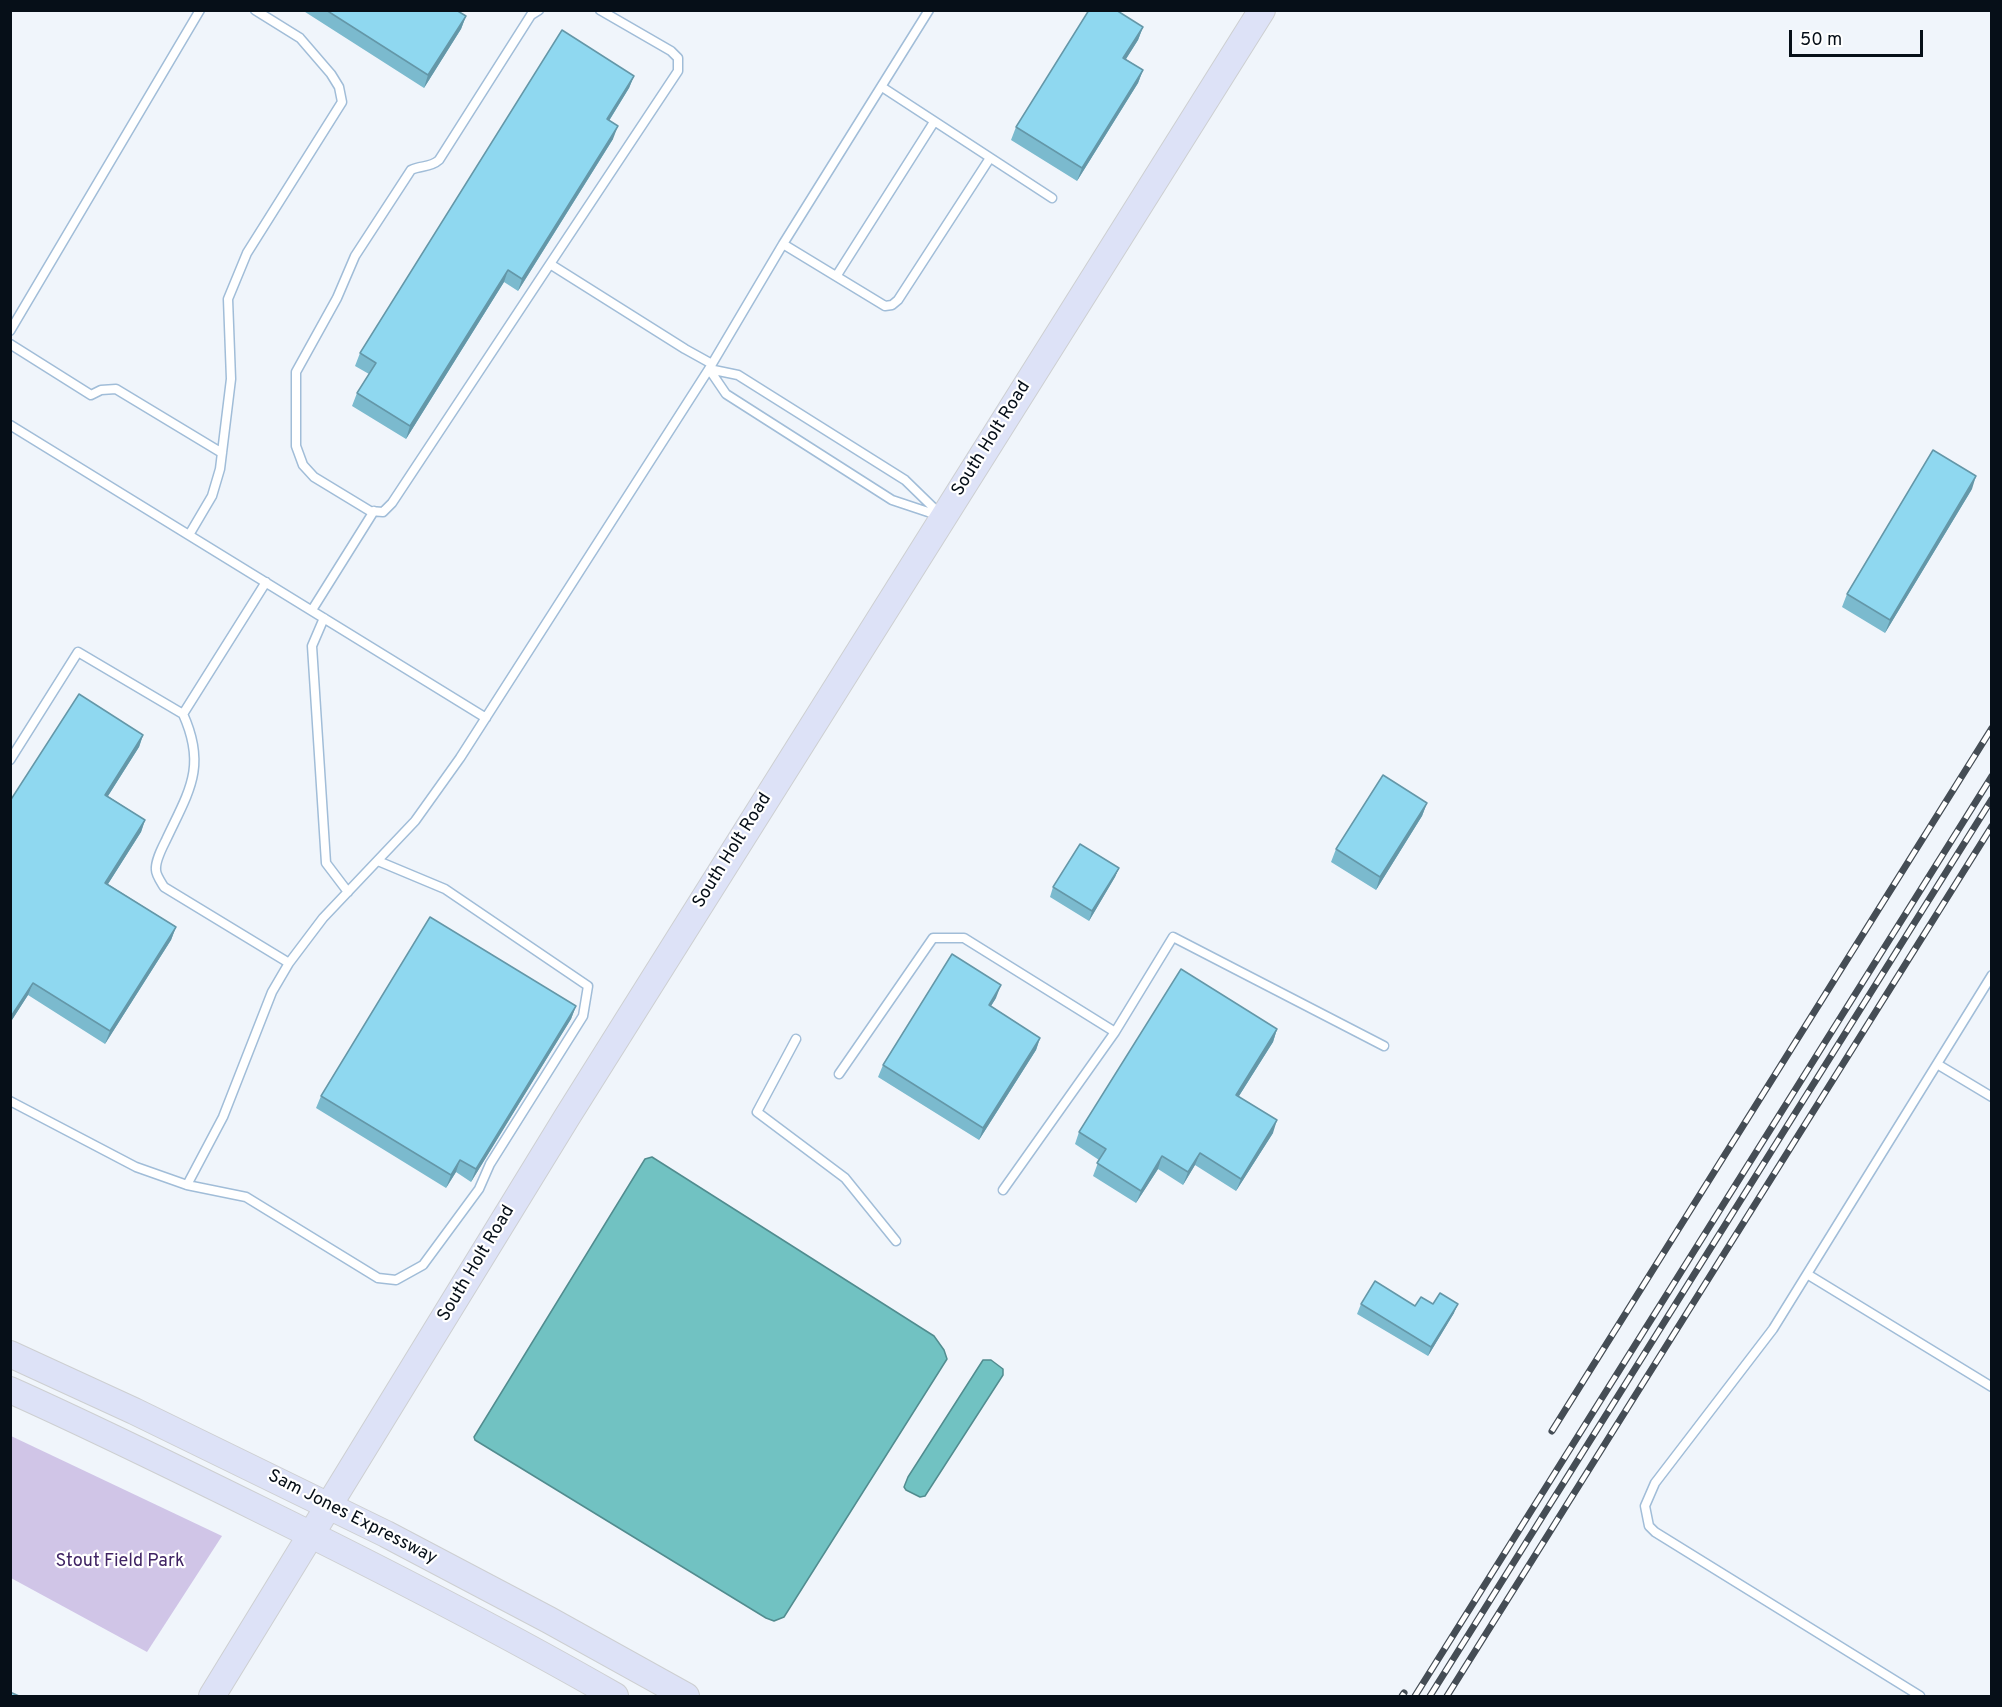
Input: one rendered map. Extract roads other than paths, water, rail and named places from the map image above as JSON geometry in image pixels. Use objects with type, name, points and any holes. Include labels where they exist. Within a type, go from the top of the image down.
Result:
[{"type":"main road","name":"South Holt Road","points":[[212,1696],[561,1127],[1262,10]]},
{"type":"main road","name":"Sam Jones Expressway","points":[[10,1354],[329,1505],[539,1615],[686,1696]]},
{"type":"main road","name":"Sam Jones Expressway","points":[[10,1390],[85,1424],[311,1535],[500,1632],[615,1696]]},
{"type":"lane","points":[[10,331],[200,10]]},
{"type":"lane","points":[[189,535],[212,496],[220,469],[231,379],[228,299],[247,253],[342,102],[339,87],[331,74],[300,38],[255,10]]},
{"type":"lane","points":[[539,10],[531,15],[439,160],[430,166],[418,167],[411,171],[355,256],[337,298],[296,372],[296,446],[303,465],[314,477],[370,511],[383,512],[392,503],[678,71],[678,58],[671,51],[600,10]]},
{"type":"lane","points":[[187,1185],[222,1117],[272,992],[289,963],[323,918],[415,821],[486,718],[710,366],[929,10]]},
{"type":"lane","points":[[882,87],[1052,198]]},
{"type":"lane","points":[[837,275],[934,122]]},
{"type":"lane","points":[[783,244],[885,306],[892,305],[898,300],[990,158]]},
{"type":"lane","points":[[550,264],[710,366],[738,375],[906,480],[943,517]]},
{"type":"lane","points":[[10,344],[91,395],[101,390],[116,389],[222,453]]},
{"type":"lane","points":[[710,366],[726,394],[892,500],[943,517]]},
{"type":"lane","points":[[10,424],[486,718]]},
{"type":"lane","points":[[312,610],[374,511]]},
{"type":"lane","points":[[183,714],[266,582]]},
{"type":"lane","points":[[324,618],[312,646],[326,863],[348,892]]},
{"type":"lane","points":[[10,760],[78,652],[183,714],[191,733],[196,764],[191,788],[160,853],[156,870],[164,887],[289,963]]},
{"type":"lane","points":[[10,1101],[136,1167],[187,1185],[246,1197],[378,1278],[396,1280],[423,1265],[478,1189],[490,1164],[583,1016],[588,986],[445,889],[378,861]]},
{"type":"lane","points":[[1003,1190],[1115,1032],[1173,937],[1384,1046]]},
{"type":"lane","points":[[839,1074],[933,938],[964,938],[1115,1032]]},
{"type":"lane","points":[[1920,1696],[1655,1532],[1649,1526],[1645,1506],[1662,1472],[1773,1329],[1992,975]]},
{"type":"lane","points":[[796,1039],[757,1112],[845,1178],[896,1241]]},
{"type":"lane","points":[[1937,1064],[1992,1097]]},
{"type":"lane","points":[[1807,1274],[1992,1387]]},
{"type":"water","points":[[652,1157],[934,1336],[944,1350],[947,1359],[784,1617],[774,1621],[475,1440],[474,1437],[645,1159]]},
{"type":"water","points":[[983,1360],[991,1360],[1003,1369],[1003,1375],[925,1496],[920,1497],[906,1490],[904,1487],[908,1477]]},
{"type":"railway","points":[[1552,1431],[1992,728]]},
{"type":"railway","points":[[1415,1696],[1992,776]]},
{"type":"railway","points":[[1430,1696],[1992,799]]},
{"type":"railway","points":[[1447,1696],[1992,826]]},
{"type":"park label","name":"Stout Field Park","points":[[120,1562]]}]
